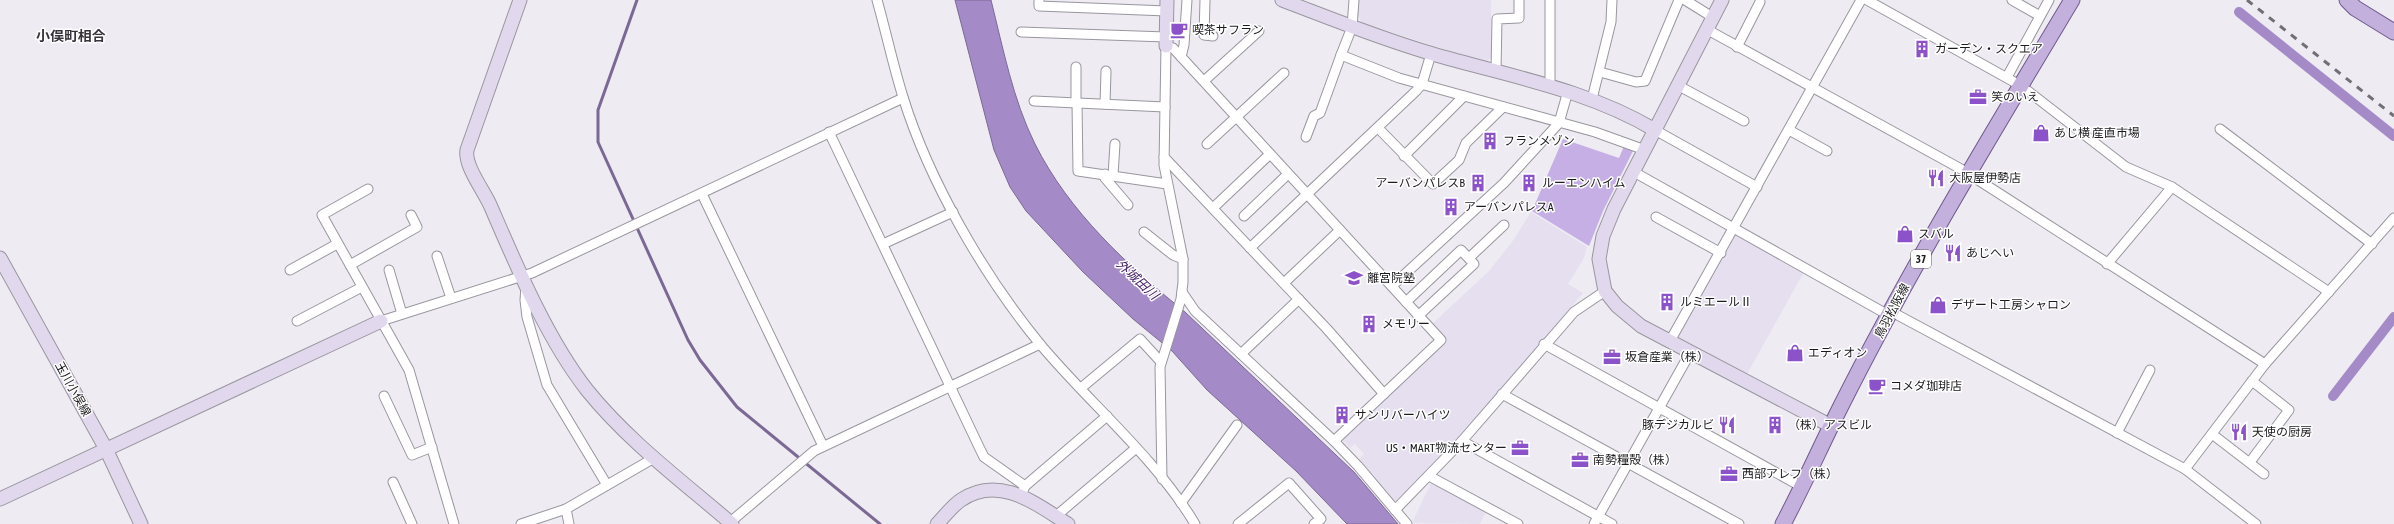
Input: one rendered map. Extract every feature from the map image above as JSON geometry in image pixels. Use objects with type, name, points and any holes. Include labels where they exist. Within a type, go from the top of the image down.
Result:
[{"type":"main road","name":"鳥羽松阪線","points":[[1783,524],[1831,426],[1891,314],[1968,175],[2072,0]]},
{"type":"main road","points":[[2347,0],[2355,8],[2394,32]]},
{"type":"street","points":[[520,0],[466,156],[490,203],[524,282],[564,356],[584,386],[654,458],[730,524],[808,456],[823,446],[950,388],[1040,344]]},
{"type":"street","points":[[877,0],[903,98],[923,149],[953,212],[980,258],[1040,344],[1107,416],[1162,479],[1195,524]]},
{"type":"street","points":[[1039,0],[1039,6],[1166,6],[1164,157],[1167,184],[1183,259],[1181,296],[1162,360],[1162,479]]},
{"type":"street","points":[[1181,57],[1184,45],[1187,0]]},
{"type":"street","points":[[1205,0],[1204,35],[1213,36]]},
{"type":"street","points":[[1282,0],[1301,3],[1352,27],[1431,54],[1550,85],[1592,99],[1655,130],[1757,187]]},
{"type":"street","points":[[1306,137],[1314,116],[1320,112],[1352,27],[1354,0]]},
{"type":"street","points":[[1496,71],[1497,19],[1519,18],[1519,0]]},
{"type":"street","points":[[1550,0],[1550,85]]},
{"type":"street","points":[[1592,99],[1600,72],[1611,22],[1612,0]]},
{"type":"street","points":[[1600,72],[1636,82],[1646,81],[1680,0]]},
{"type":"street","points":[[1685,0],[1714,18]]},
{"type":"street","points":[[1722,0],[1708,30],[1614,209],[1602,242],[1600,271],[1606,291],[1628,316],[1670,342],[1831,426]]},
{"type":"street","points":[[1670,342],[1861,0]]},
{"type":"street","points":[[1868,0],[2008,77],[2016,83]]},
{"type":"street","points":[[2012,0],[2040,16]]},
{"type":"street","points":[[2008,77],[2049,0]]},
{"type":"street","points":[[1738,47],[1760,2]]},
{"type":"street","points":[[1708,30],[1960,169],[2265,364]]},
{"type":"street","points":[[1204,82],[1259,31]]},
{"type":"street","points":[[1021,32],[1166,41],[1441,340],[1334,441]]},
{"type":"street","points":[[1250,248],[1308,195],[1422,84],[1431,54]]},
{"type":"street","points":[[1341,55],[1399,78],[1595,132],[1645,150]]},
{"type":"street","points":[[1076,67],[1078,171],[1167,184]]},
{"type":"street","points":[[1105,104],[1106,71]]},
{"type":"street","points":[[1207,144],[1284,73]]},
{"type":"street","points":[[1679,86],[1744,121]]},
{"type":"street","points":[[1392,286],[1504,183],[1559,123],[1568,91]]},
{"type":"street","points":[[2028,91],[2126,167],[2172,187],[2328,292]]},
{"type":"street","points":[[1404,156],[1464,96]]},
{"type":"street","points":[[0,499],[381,321],[451,298],[524,282],[635,225],[903,98]]},
{"type":"street","points":[[1034,101],[1165,107]]},
{"type":"street","points":[[1378,128],[1432,184],[1459,160],[1466,143],[1503,107]]},
{"type":"street","points":[[2220,128],[2372,244]]},
{"type":"street","points":[[1789,130],[1827,151]]},
{"type":"street","points":[[829,132],[984,457],[1023,491],[1068,524]]},
{"type":"street","points":[[1115,144],[1109,175],[1105,178],[1128,205]]},
{"type":"street","points":[[1213,208],[1270,154]]},
{"type":"street","points":[[1164,157],[1299,299],[1384,394]]},
{"type":"street","points":[[1634,172],[1733,229],[2185,469],[2256,524]]},
{"type":"street","points":[[1244,216],[1288,174]]},
{"type":"street","points":[[2107,264],[2172,187]]},
{"type":"street","points":[[368,189],[322,215],[409,370],[454,524]]},
{"type":"street","points":[[702,194],[823,446]]},
{"type":"street","points":[[883,244],[953,212]]},
{"type":"street","points":[[350,265],[417,227],[411,215]]},
{"type":"street","points":[[1656,217],[1721,253]]},
{"type":"street","points":[[2185,469],[2265,364],[2394,218]]},
{"type":"street","points":[[1469,258],[1504,225]]},
{"type":"street","points":[[1284,283],[1340,230]]},
{"type":"street","points":[[1144,232],[1173,255],[1183,259]]},
{"type":"street","points":[[290,270],[338,244]]},
{"type":"street","points":[[1406,302],[1461,250],[1469,258],[1474,264],[1418,316]]},
{"type":"street","points":[[437,256],[451,298]]},
{"type":"street","name":"玉川小俣線","points":[[0,258],[106,449],[141,524]]},
{"type":"street","points":[[389,270],[402,314]]},
{"type":"street","points":[[524,282],[524,300],[527,317],[547,385],[607,485]]},
{"type":"street","points":[[297,321],[362,287]]},
{"type":"street","points":[[1396,510],[1462,441],[1544,344],[1574,312],[1606,291]]},
{"type":"street","points":[[1181,296],[1195,311],[1334,441],[1407,524]]},
{"type":"street","points":[[1241,354],[1299,299]]},
{"type":"street","points":[[1081,388],[1140,339],[1162,360]]},
{"type":"street","points":[[1544,344],[1802,487]]},
{"type":"street","points":[[1596,520],[1690,352]]},
{"type":"street","points":[[2117,433],[2150,370]]},
{"type":"street","points":[[2250,462],[2289,410],[2252,381]]},
{"type":"street","points":[[1502,394],[1739,524]]},
{"type":"street","points":[[384,396],[412,455],[432,447]]},
{"type":"street","points":[[937,524],[960,500],[972,494],[987,489],[1023,491],[1107,416]]},
{"type":"street","points":[[1181,503],[1236,425]]},
{"type":"street","points":[[2212,434],[2264,474]]},
{"type":"street","points":[[1462,441],[1596,520],[1612,524]]},
{"type":"street","points":[[1056,516],[1135,449]]},
{"type":"street","points":[[521,524],[566,509],[654,458]]},
{"type":"street","points":[[1430,476],[1518,524]]},
{"type":"street","points":[[393,482],[412,524]]},
{"type":"street","points":[[1238,524],[1289,483],[1321,519],[1314,524]]},
{"type":"street","points":[[566,509],[570,524]]},
{"type":"shaded area","points":[[1358,0],[1491,0],[1491,58],[1485,62],[1362,23],[1358,16]]},
{"type":"shaded area","points":[[1563,139],[1619,158],[1624,146],[1634,149],[1603,211],[1589,246],[1532,211]]},
{"type":"shaded area","points":[[1531,212],[1587,247],[1584,258],[1568,284],[1583,293],[1448,451],[1399,501],[1394,501],[1359,459],[1364,454],[1355,444],[1350,448],[1341,438],[1447,341],[1432,324],[1489,271],[1512,242]]},
{"type":"shaded area","points":[[1734,232],[1804,272],[1747,374],[1678,337]]},
{"type":"shaded area","points":[[1431,483],[1487,510],[1480,524],[1412,523]]},
{"type":"water","name":"外城田川","points":[[955,0],[991,0],[1009,74],[1027,127],[1049,169],[1082,215],[1121,256],[1185,312],[1354,472],[1398,524],[1347,524],[1296,471],[1207,390],[1172,351],[1133,319],[1083,272],[1026,211],[1010,187],[994,150]]},
{"type":"waterway","points":[[637,0],[598,110],[598,142],[688,340],[700,360],[737,407],[880,524]]},
{"type":"waterway","points":[[2239,12],[2394,136]]},
{"type":"waterway","points":[[2333,396],[2394,317]]},
{"type":"railway","points":[[2247,0],[2394,116]]},
{"type":"place","name":"喫茶サフラン","points":[[1179,30]]},
{"type":"place","name":"ガーデン・スクエア","points":[[1922,49]]},
{"type":"place","name":"笑のいえ","points":[[1978,97]]},
{"type":"place","name":"あじ横 産直市場","points":[[2041,133]]},
{"type":"place","name":"フランメゾン","points":[[1490,141]]},
{"type":"place","name":"大阪屋伊勢店","points":[[1936,178]]},
{"type":"place","name":"アーバンパレスB","points":[[1478,183]]},
{"type":"place","name":"ルーエンハイム","points":[[1529,183]]},
{"type":"place","name":"アーバンパレスA","points":[[1451,207]]},
{"type":"place","name":"スバル","points":[[1905,234]]},
{"type":"place","name":"あじへい","points":[[1953,253]]},
{"type":"place","name":"離宮院塾","points":[[1354,278]]},
{"type":"place","name":"ルミエールⅡ","points":[[1667,302]]},
{"type":"place","name":"デザート工房シャロン","points":[[1938,305]]},
{"type":"place","name":"メモリー","points":[[1369,324]]},
{"type":"place","name":"エディオン","points":[[1795,353]]},
{"type":"place","name":"坂倉産業（株）","points":[[1612,357]]},
{"type":"place","name":"コメダ珈琲店","points":[[1877,386]]},
{"type":"place","name":"サンリバーハイツ","points":[[1342,415]]},
{"type":"place","name":"豚デジカルビ","points":[[1727,425]]},
{"type":"place","name":"（株）アスビル","points":[[1775,425]]},
{"type":"place","name":"天使の厨房","points":[[2239,432]]},
{"type":"place","name":"US・MART物流センター","points":[[1520,448]]},
{"type":"place","name":"南勢糧殻（株）","points":[[1580,460]]},
{"type":"place","name":"西部アレフ（株）","points":[[1729,474]]},
{"type":"district","name":"小俣町相合","points":[[71,36]]}]
